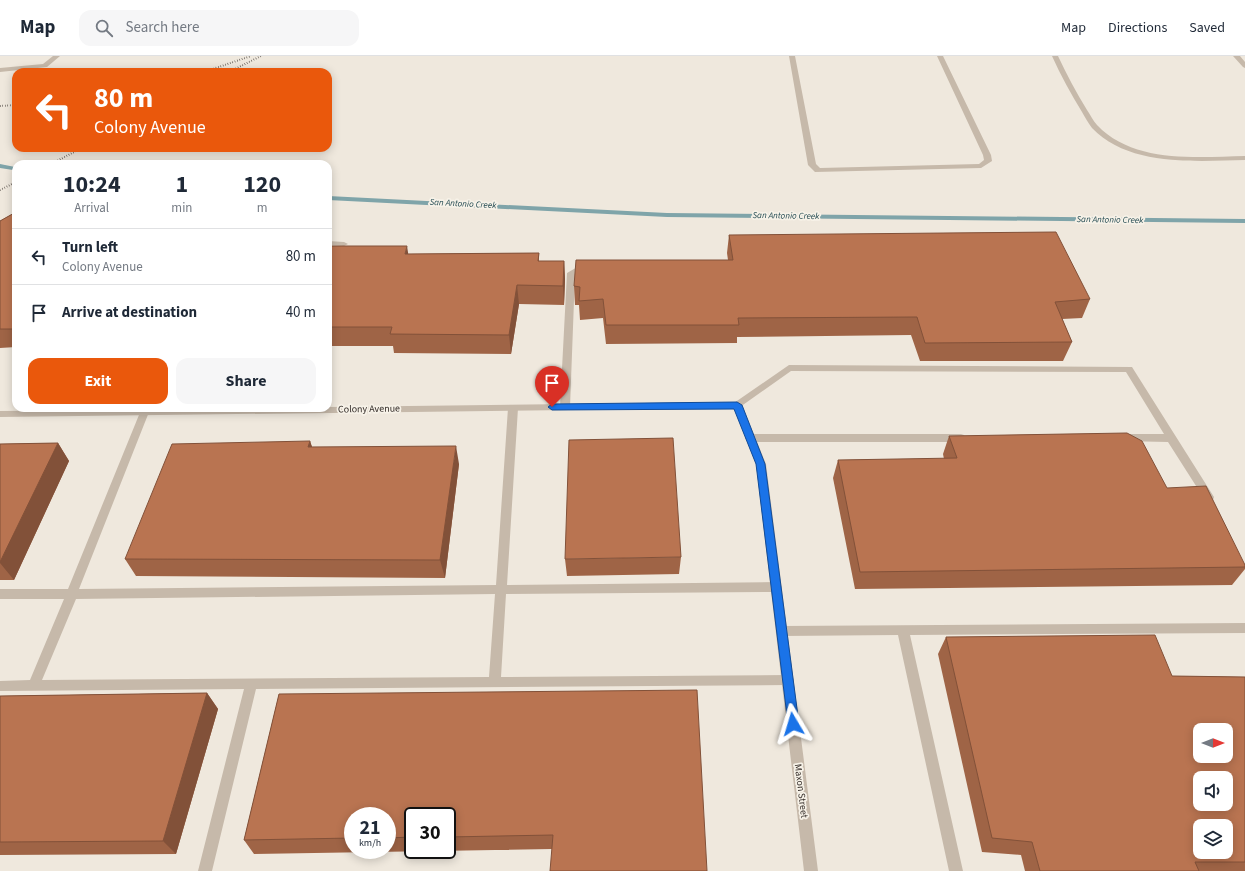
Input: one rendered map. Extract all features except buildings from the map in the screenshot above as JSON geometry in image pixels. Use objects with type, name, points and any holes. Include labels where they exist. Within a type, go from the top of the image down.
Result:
[{"type":"street","points":[[22,68],[45,66],[57,56]]},
{"type":"street","points":[[792,56],[812,165],[818,170],[981,166],[988,161],[986,155],[940,56]]},
{"type":"street","points":[[1055,56],[1069,86],[1094,126],[1113,141],[1142,153],[1182,159],[1245,158]]},
{"type":"street","points":[[1236,56],[1245,66]]},
{"type":"street","points":[[0,70],[12,69]]},
{"type":"street","points":[[332,243],[344,244]]},
{"type":"street","points":[[565,407],[571,273],[595,261]]},
{"type":"street","points":[[737,405],[789,368],[1129,369],[1213,503]]},
{"type":"street","name":"Colony Avenue","points":[[332,409],[737,405]]},
{"type":"street","name":"Maxon Street","points":[[737,405],[761,464],[812,871]]},
{"type":"street","points":[[495,683],[513,408]]},
{"type":"street","points":[[34,686],[144,412]]},
{"type":"street","name":"Colony Avenue","points":[[0,414],[144,412]]},
{"type":"street","points":[[750,438],[972,438]]},
{"type":"street","points":[[1115,438],[1171,438]]},
{"type":"street","points":[[0,594],[776,587]]},
{"type":"street","points":[[782,630],[1245,628]]},
{"type":"street","points":[[903,630],[956,871]]},
{"type":"street","points":[[0,686],[788,680]]},
{"type":"street","points":[[205,871],[251,685]]},
{"type":"waterway","name":"San Antonio Creek","points":[[0,166],[12,168]]},
{"type":"waterway","name":"San Antonio Creek","points":[[332,198],[667,215],[1245,221]]},
{"type":"railway","points":[[216,68],[251,56]]},
{"type":"railway","points":[[237,68],[261,56]]},
{"type":"railway","points":[[0,106],[12,105]]},
{"type":"railway","points":[[59,160],[74,152]]},
{"type":"railway","points":[[0,190],[12,184]]},
{"type":"route","points":[[552,407],[737,405],[761,464],[793,724]]}]
